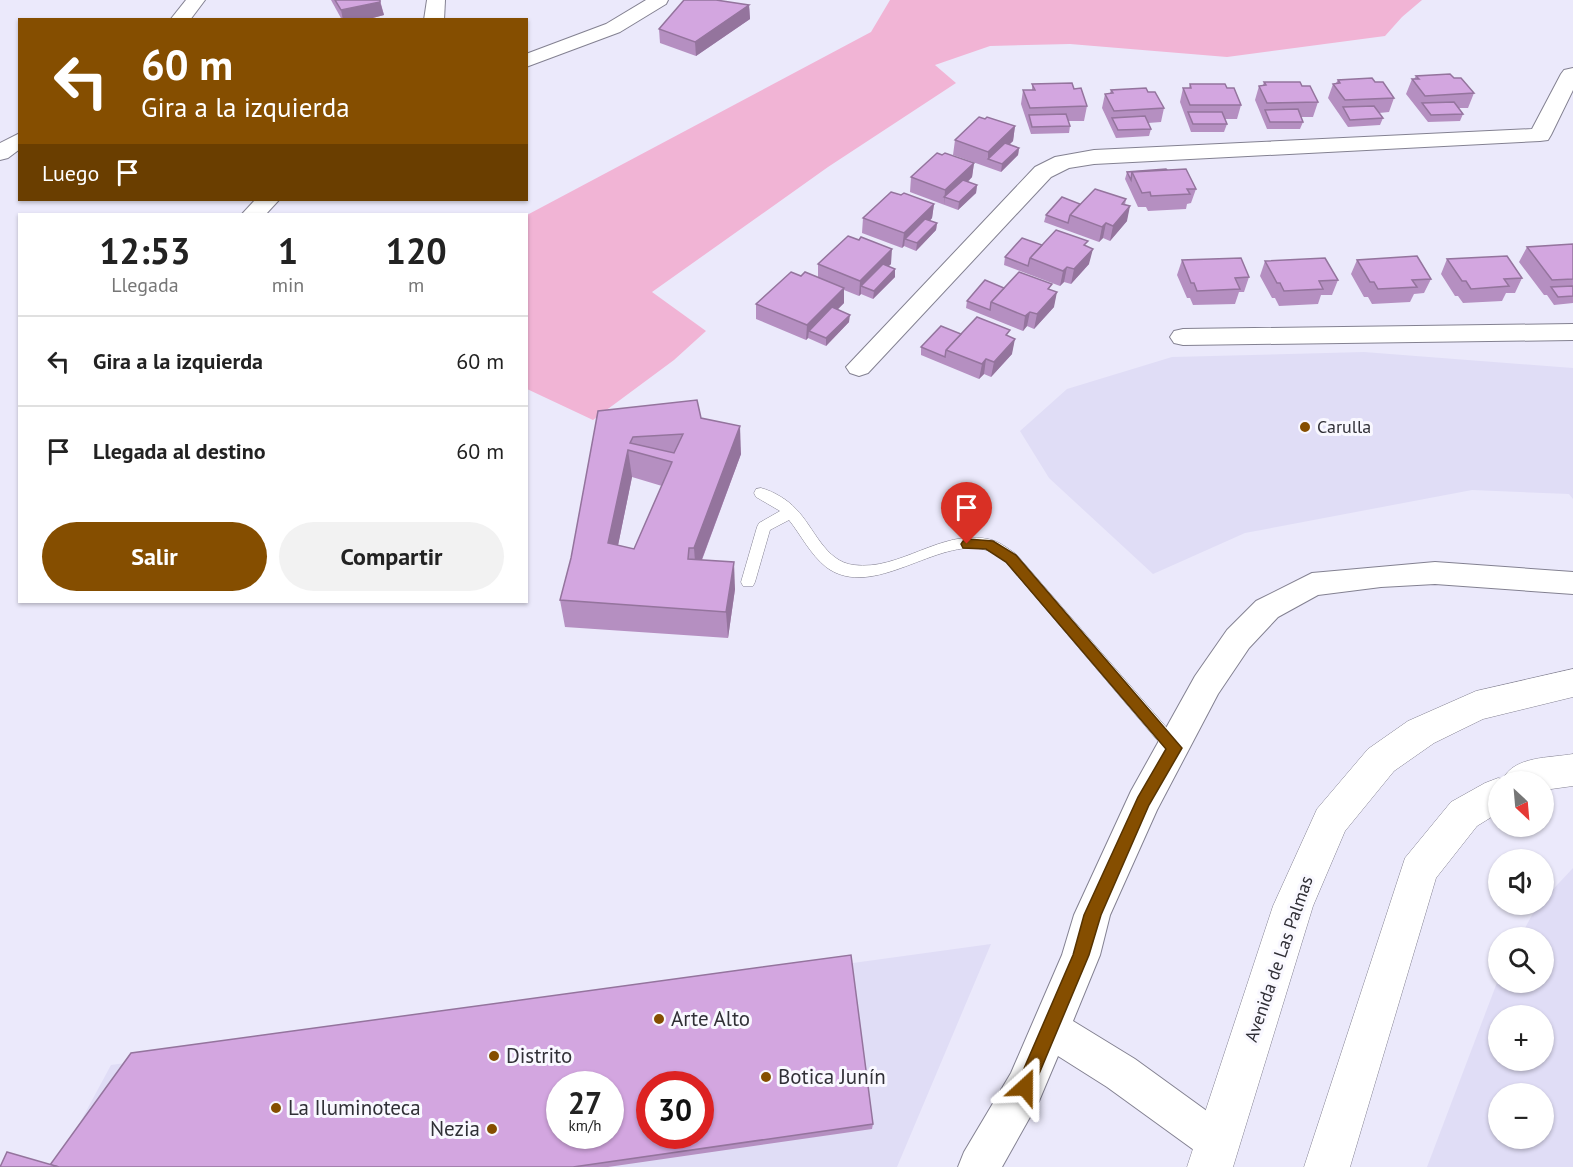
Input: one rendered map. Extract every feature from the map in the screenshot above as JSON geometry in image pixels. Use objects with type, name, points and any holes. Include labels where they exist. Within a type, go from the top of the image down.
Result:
[{"type":"main road","name":"Avenida de Las Palmas","points":[[1214,1155],[1293,906],[1330,821],[1381,760],[1422,732],[1476,706],[1573,683]]},
{"type":"main road","points":[[1554,773],[1573,770]]},
{"type":"main road","points":[[1327,1167],[1419,870],[1464,814],[1488,800]]},
{"type":"street","points":[[181,18],[196,0]]},
{"type":"street","points":[[434,18],[436,0]]},
{"type":"street","points":[[528,60],[613,28],[659,0]]},
{"type":"street","points":[[859,367],[1043,172],[1063,162],[1094,157],[1540,135],[1573,74]]},
{"type":"street","points":[[0,153],[18,140]]},
{"type":"street","points":[[255,213],[267,201]]},
{"type":"street","points":[[1183,337],[1573,332]]},
{"type":"street","points":[[979,1167],[1025,1087],[1081,955],[1097,904],[1143,801],[1206,686],[1238,639],[1267,609],[1312,584],[1435,573],[1573,583]]},
{"type":"street","points":[[1050,1029],[1121,1073],[1214,1155]]},
{"type":"lane","points":[[761,493],[791,512],[826,558],[840,568],[858,572],[878,569],[940,548],[988,544],[1011,558],[1174,748]]},
{"type":"lane","points":[[748,582],[764,527],[791,512]]},
{"type":"shaded area","points":[[890,0],[1422,0],[1385,36],[1227,57],[1070,44],[990,46],[935,65],[956,83],[828,167],[652,292],[706,331],[674,360],[593,420],[528,389],[528,214],[871,32]]},
{"type":"shaded area","points":[[1364,352],[1573,368],[1573,499],[1569,494],[1472,490],[1245,533],[1153,574],[1049,478],[1020,431],[1067,389],[1172,357]]},
{"type":"shaded area","points":[[1573,868],[1573,1167],[1427,1167],[1488,1006],[1488,1071],[1554,1071],[1554,1005],[1489,1005],[1493,993],[1554,993],[1554,927],[1525,927],[1532,915],[1554,915],[1554,888]]},
{"type":"shaded area","points":[[991,944],[897,1167],[56,1167],[111,1065]]},
{"type":"building","points":[[335,0],[380,0],[380,2],[341,10]]},
{"type":"building","points":[[684,0],[716,0],[749,5],[695,42],[659,29]]},
{"type":"building","points":[[1450,74],[1454,78],[1461,78],[1474,93],[1425,96],[1412,79],[1419,79],[1416,76]]},
{"type":"building","points":[[1372,78],[1375,82],[1383,82],[1394,98],[1345,100],[1333,84],[1340,83],[1338,80]]},
{"type":"building","points":[[1264,82],[1300,82],[1302,86],[1310,86],[1318,102],[1267,103],[1259,86],[1266,85]]},
{"type":"building","points":[[1072,83],[1074,89],[1081,88],[1087,106],[1030,108],[1023,90],[1035,90],[1032,84]]},
{"type":"building","points":[[1190,84],[1225,84],[1227,88],[1234,88],[1241,105],[1190,105],[1183,88],[1191,88]]},
{"type":"building","points":[[1146,88],[1148,92],[1155,92],[1164,108],[1114,111],[1105,94],[1113,93],[1111,90]]},
{"type":"building","points":[[1454,102],[1463,114],[1431,115],[1422,103]]},
{"type":"building","points":[[1374,106],[1383,118],[1350,120],[1343,107]]},
{"type":"building","points":[[1298,109],[1303,122],[1270,122],[1265,110]]},
{"type":"building","points":[[1188,112],[1222,112],[1227,124],[1193,124]]},
{"type":"building","points":[[1066,114],[1070,126],[1032,127],[1029,115]]},
{"type":"building","points":[[1145,116],[1151,129],[1118,130],[1112,118]]},
{"type":"building","points":[[979,117],[985,119],[987,117],[1015,126],[988,152],[955,140]]},
{"type":"building","points":[[1005,143],[1019,148],[1002,164],[988,159]]},
{"type":"building","points":[[937,153],[942,155],[945,153],[974,163],[945,190],[911,177]]},
{"type":"building","points":[[1166,169],[1132,172],[1131,180],[1127,172]]},
{"type":"building","points":[[1186,169],[1196,189],[1187,189],[1190,194],[1151,196],[1150,192],[1142,193],[1132,172]]},
{"type":"building","points":[[963,180],[977,185],[959,202],[944,197]]},
{"type":"building","points":[[1095,189],[1126,199],[1122,204],[1130,206],[1113,226],[1106,223],[1102,227],[1070,215]]},
{"type":"building","points":[[891,192],[901,195],[904,193],[934,204],[904,233],[863,218]]},
{"type":"building","points":[[1062,197],[1080,204],[1070,215],[1068,223],[1046,215]]},
{"type":"building","points":[[925,219],[937,223],[917,243],[905,239]]},
{"type":"building","points":[[1056,230],[1088,241],[1084,245],[1093,249],[1074,269],[1067,267],[1063,271],[1030,258]]},
{"type":"building","points":[[848,236],[859,240],[861,237],[892,249],[860,281],[818,264]]},
{"type":"building","points":[[1022,238],[1042,245],[1030,258],[1028,266],[1005,257]]},
{"type":"building","points":[[1573,244],[1573,279],[1552,280],[1527,247]]},
{"type":"building","points":[[1417,256],[1431,279],[1412,280],[1417,287],[1378,289],[1374,282],[1370,282],[1357,260]]},
{"type":"building","points":[[1507,256],[1522,278],[1504,279],[1509,286],[1471,289],[1466,281],[1462,281],[1447,259]]},
{"type":"building","points":[[1241,258],[1249,277],[1235,278],[1240,289],[1197,291],[1194,283],[1191,283],[1182,260]]},
{"type":"building","points":[[1325,258],[1338,280],[1319,281],[1323,289],[1284,291],[1265,261]]},
{"type":"building","points":[[883,264],[895,269],[874,291],[861,286]]},
{"type":"building","points":[[791,272],[801,276],[805,272],[844,288],[807,325],[756,304]]},
{"type":"building","points":[[1019,272],[1052,284],[1048,289],[1057,292],[1037,314],[1030,312],[1025,316],[991,302]]},
{"type":"building","points":[[985,280],[1004,288],[991,302],[990,310],[967,301]]},
{"type":"building","points":[[1573,286],[1573,296],[1558,297],[1551,287]]},
{"type":"building","points":[[832,307],[850,315],[826,338],[809,331]]},
{"type":"building","points":[[977,317],[1010,330],[1006,335],[1015,339],[994,362],[986,359],[982,364],[946,350]]},
{"type":"building","points":[[941,326],[961,334],[946,350],[945,357],[921,347]]},
{"type":"building","points":[[697,400],[701,418],[740,426],[694,548],[689,548],[688,559],[734,562],[726,612],[560,600],[571,558],[598,411]],"holes":[[[683,434],[674,453],[630,443],[633,437]],[[628,450],[672,462],[634,549],[608,543]]]},
{"type":"building","points":[[851,955],[873,1124],[714,1147],[714,1071],[636,1071],[636,1149],[699,1149],[573,1167],[59,1167],[50,1165],[131,1053]]},
{"type":"building","points":[[7,1152],[59,1167],[0,1167]]},
{"type":"place","name":"Carulla","points":[[1305,427]]},
{"type":"place","name":"Arte Alto","points":[[659,1019]]},
{"type":"place","name":"Distrito","points":[[494,1056]]},
{"type":"place","name":"Botica Junín","points":[[766,1077]]},
{"type":"place","name":"La Iluminoteca","points":[[276,1108]]},
{"type":"place","name":"Nezia","points":[[492,1129]]},
{"type":"route","points":[[967,544],[988,544],[1011,558],[1174,748],[1143,801],[1092,915],[1081,955],[1025,1087]]}]
